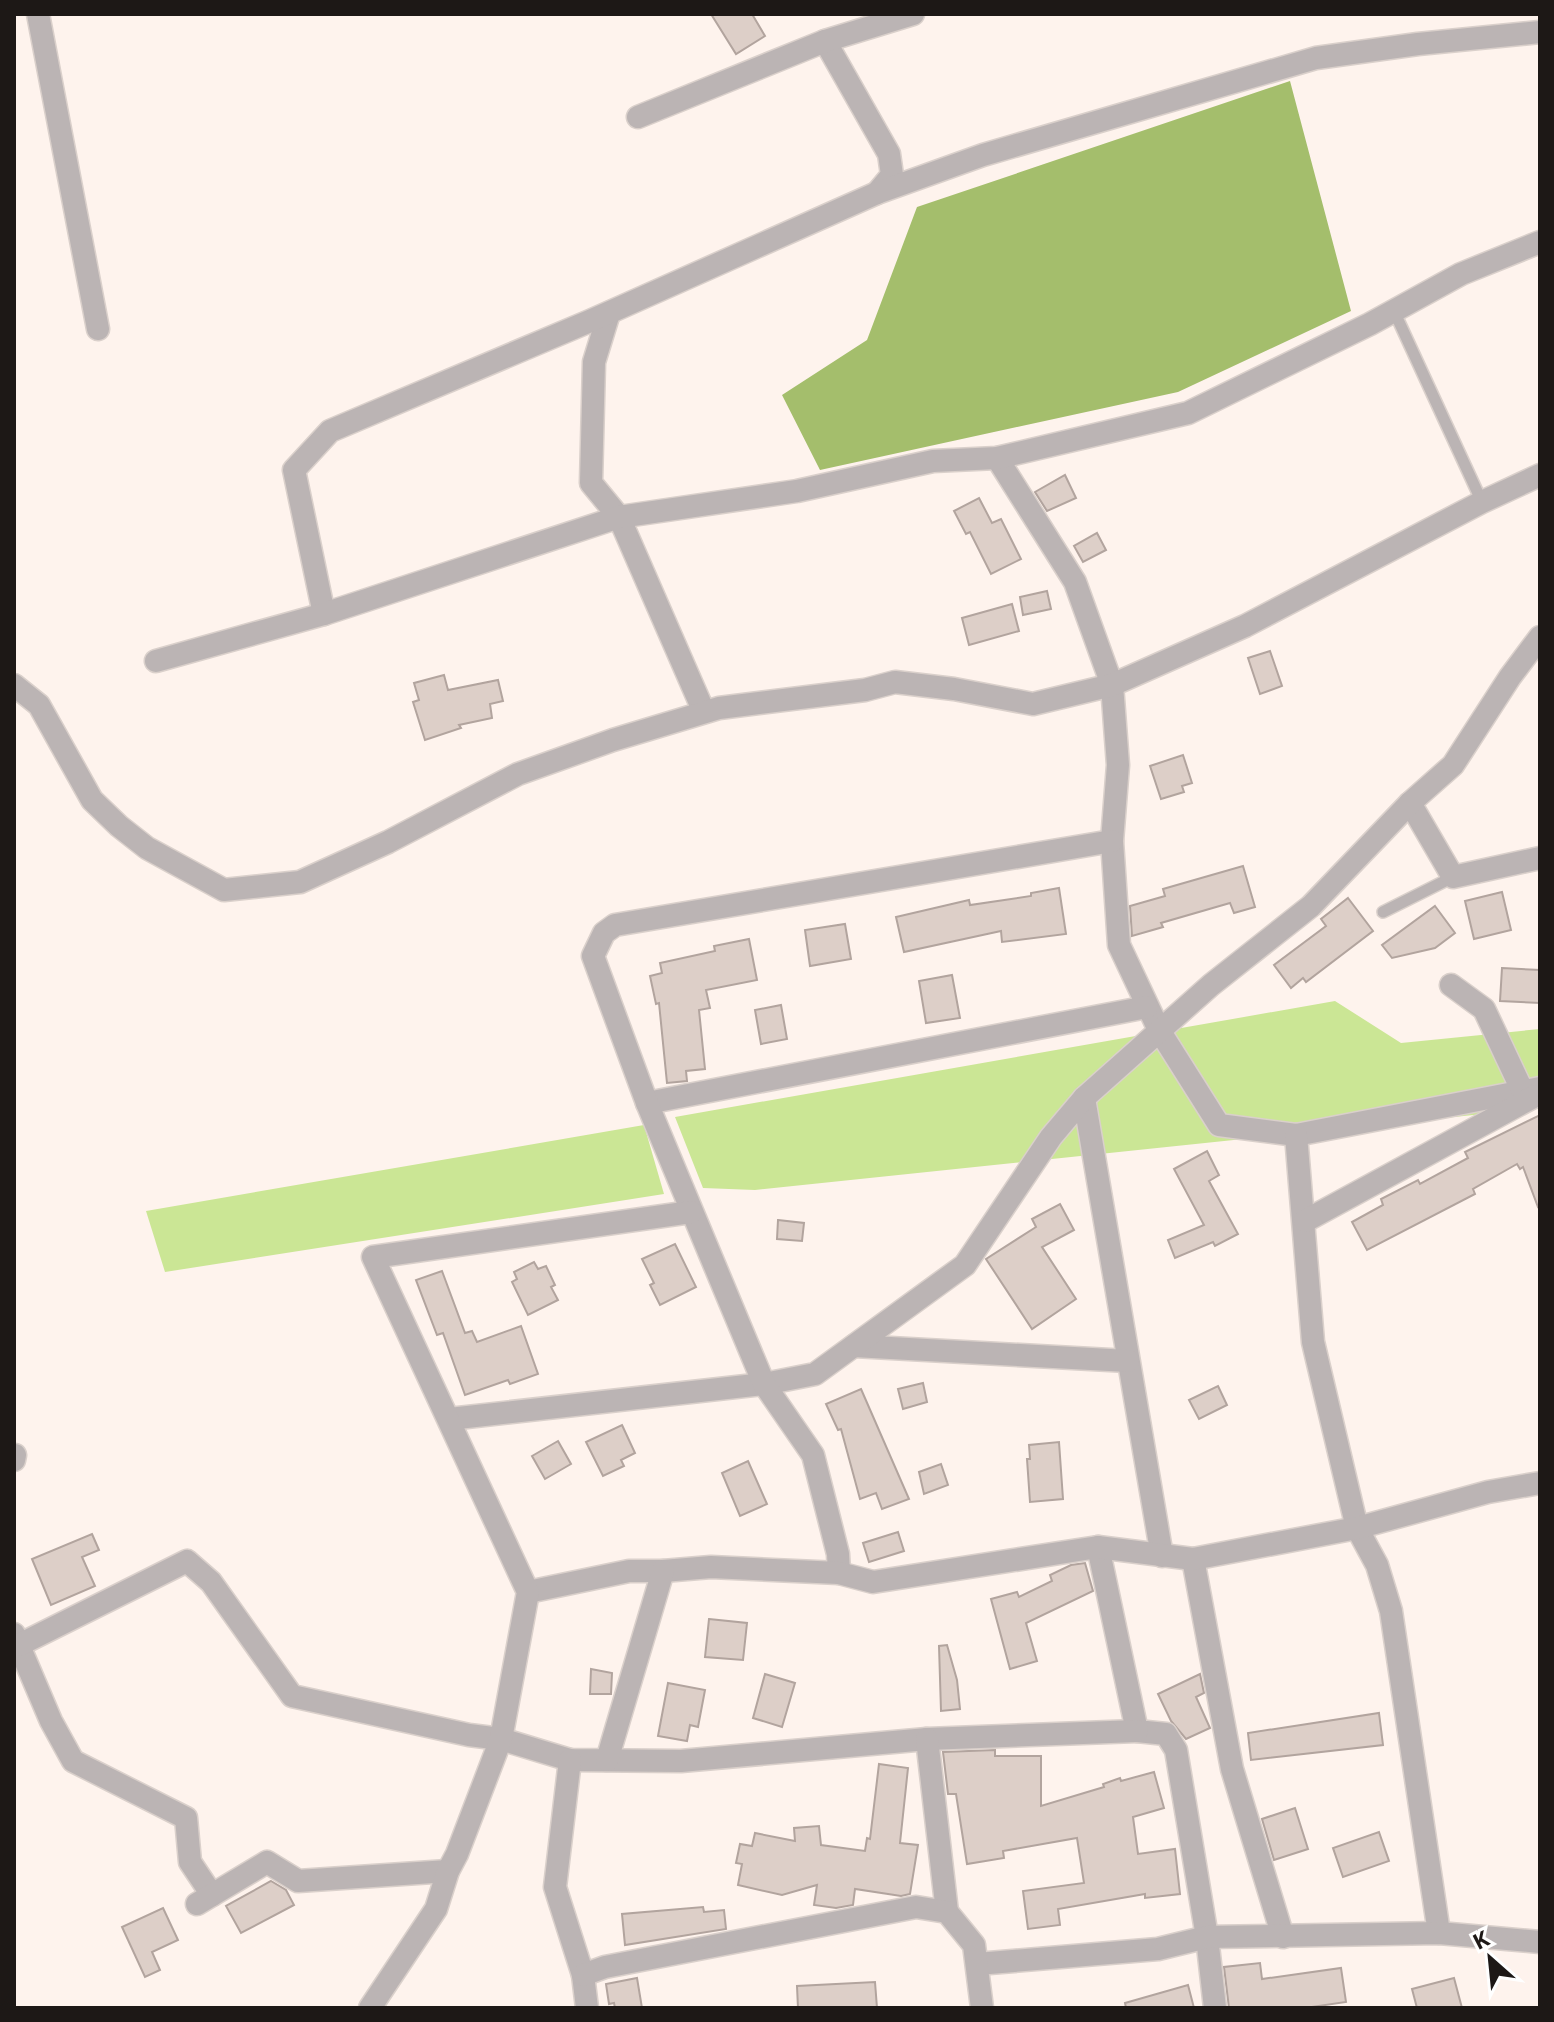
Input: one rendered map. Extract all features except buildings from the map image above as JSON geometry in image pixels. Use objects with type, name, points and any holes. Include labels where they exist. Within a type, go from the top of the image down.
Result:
[{"type":"street","points":[[38,14],[98,329]]},
{"type":"street","points":[[638,117],[825,41],[913,14]]},
{"type":"street","points":[[324,614],[294,470],[330,431],[609,313],[877,193],[983,155],[1316,58],[1540,32]]},
{"type":"street","points":[[825,41],[889,154],[892,175],[877,193]]},
{"type":"street","points":[[156,661],[324,614],[619,517],[797,491],[933,461],[997,458],[1188,413],[1394,311],[1461,274],[1540,242]]},
{"type":"street","points":[[609,313],[594,362],[591,483],[619,517],[704,712]]},
{"type":"street","points":[[997,458],[1075,582],[1112,685],[1118,765],[1112,841],[1119,945],[1159,1030],[1219,1125],[1296,1135],[1534,1091]]},
{"type":"street","points":[[14,685],[39,705],[92,800],[147,848],[224,890],[300,882],[388,842],[518,774],[613,740],[719,708],[865,690],[895,682],[1033,704],[1112,685],[1245,626],[1540,475]]},
{"type":"street","points":[[449,1419],[764,1384],[815,1374],[965,1265],[1051,1137],[1084,1098],[1211,985],[1311,906],[1410,803],[1453,765],[1510,677],[1537,646]]},
{"type":"street","points":[[1410,803],[1453,877],[1540,858]]},
{"type":"street","points":[[839,1573],[838,1554],[813,1455],[764,1384],[647,1103],[593,956],[604,933],[615,925],[1112,841]]},
{"type":"street","points":[[1451,985],[1484,1009],[1534,1091]]},
{"type":"street","points":[[647,1103],[1147,1007]]},
{"type":"street","points":[[1305,1221],[1534,1091]]},
{"type":"street","points":[[1084,1098],[1162,1556]]},
{"type":"street","points":[[1296,1135],[1313,1342],[1357,1528],[1377,1565],[1391,1611],[1439,1933]]},
{"type":"street","points":[[370,2008],[436,1909],[501,1739],[528,1592],[373,1257],[691,1212]]},
{"type":"street","points":[[854,1346],[1128,1361]]},
{"type":"street","points":[[528,1592],[629,1571],[711,1567],[839,1573],[873,1582],[1098,1547],[1193,1559],[1357,1528],[1488,1492],[1540,1483]]},
{"type":"street","points":[[1098,1547],[1137,1731]]},
{"type":"street","points":[[1193,1559],[1232,1769],[1283,1937]]},
{"type":"street","points":[[448,1871],[298,1881],[267,1862],[204,1900],[190,1862],[186,1818],[73,1761],[51,1721],[16,1640],[187,1561],[211,1582],[292,1696],[469,1735],[501,1739],[570,1760],[681,1761],[927,1739],[1137,1731],[1166,1734],[1176,1750],[1207,1937],[1215,2008]]},
{"type":"street","points":[[607,1760],[663,1571]]},
{"type":"street","points":[[927,1739],[947,1912],[974,1945],[982,2008]]},
{"type":"street","points":[[570,1760],[555,1887],[583,1975],[587,2008]]},
{"type":"street","points":[[583,1975],[605,1967],[916,1907],[947,1912]]},
{"type":"street","points":[[977,1964],[1158,1949],[1207,1937],[1439,1933],[1540,1942]]},
{"type":"lane","points":[[1394,311],[1482,502]]},
{"type":"lane","points":[[1383,912],[1453,877]]},
{"type":"green space","points":[[1290,81],[1351,311],[1178,392],[820,470],[782,395],[867,340],[917,207]]},
{"type":"green space","points":[[1335,1001],[1401,1043],[1540,1029],[1540,1108],[755,1190],[703,1188],[675,1117]]},
{"type":"green space","points":[[644,1125],[664,1194],[165,1272],[146,1211]]}]
